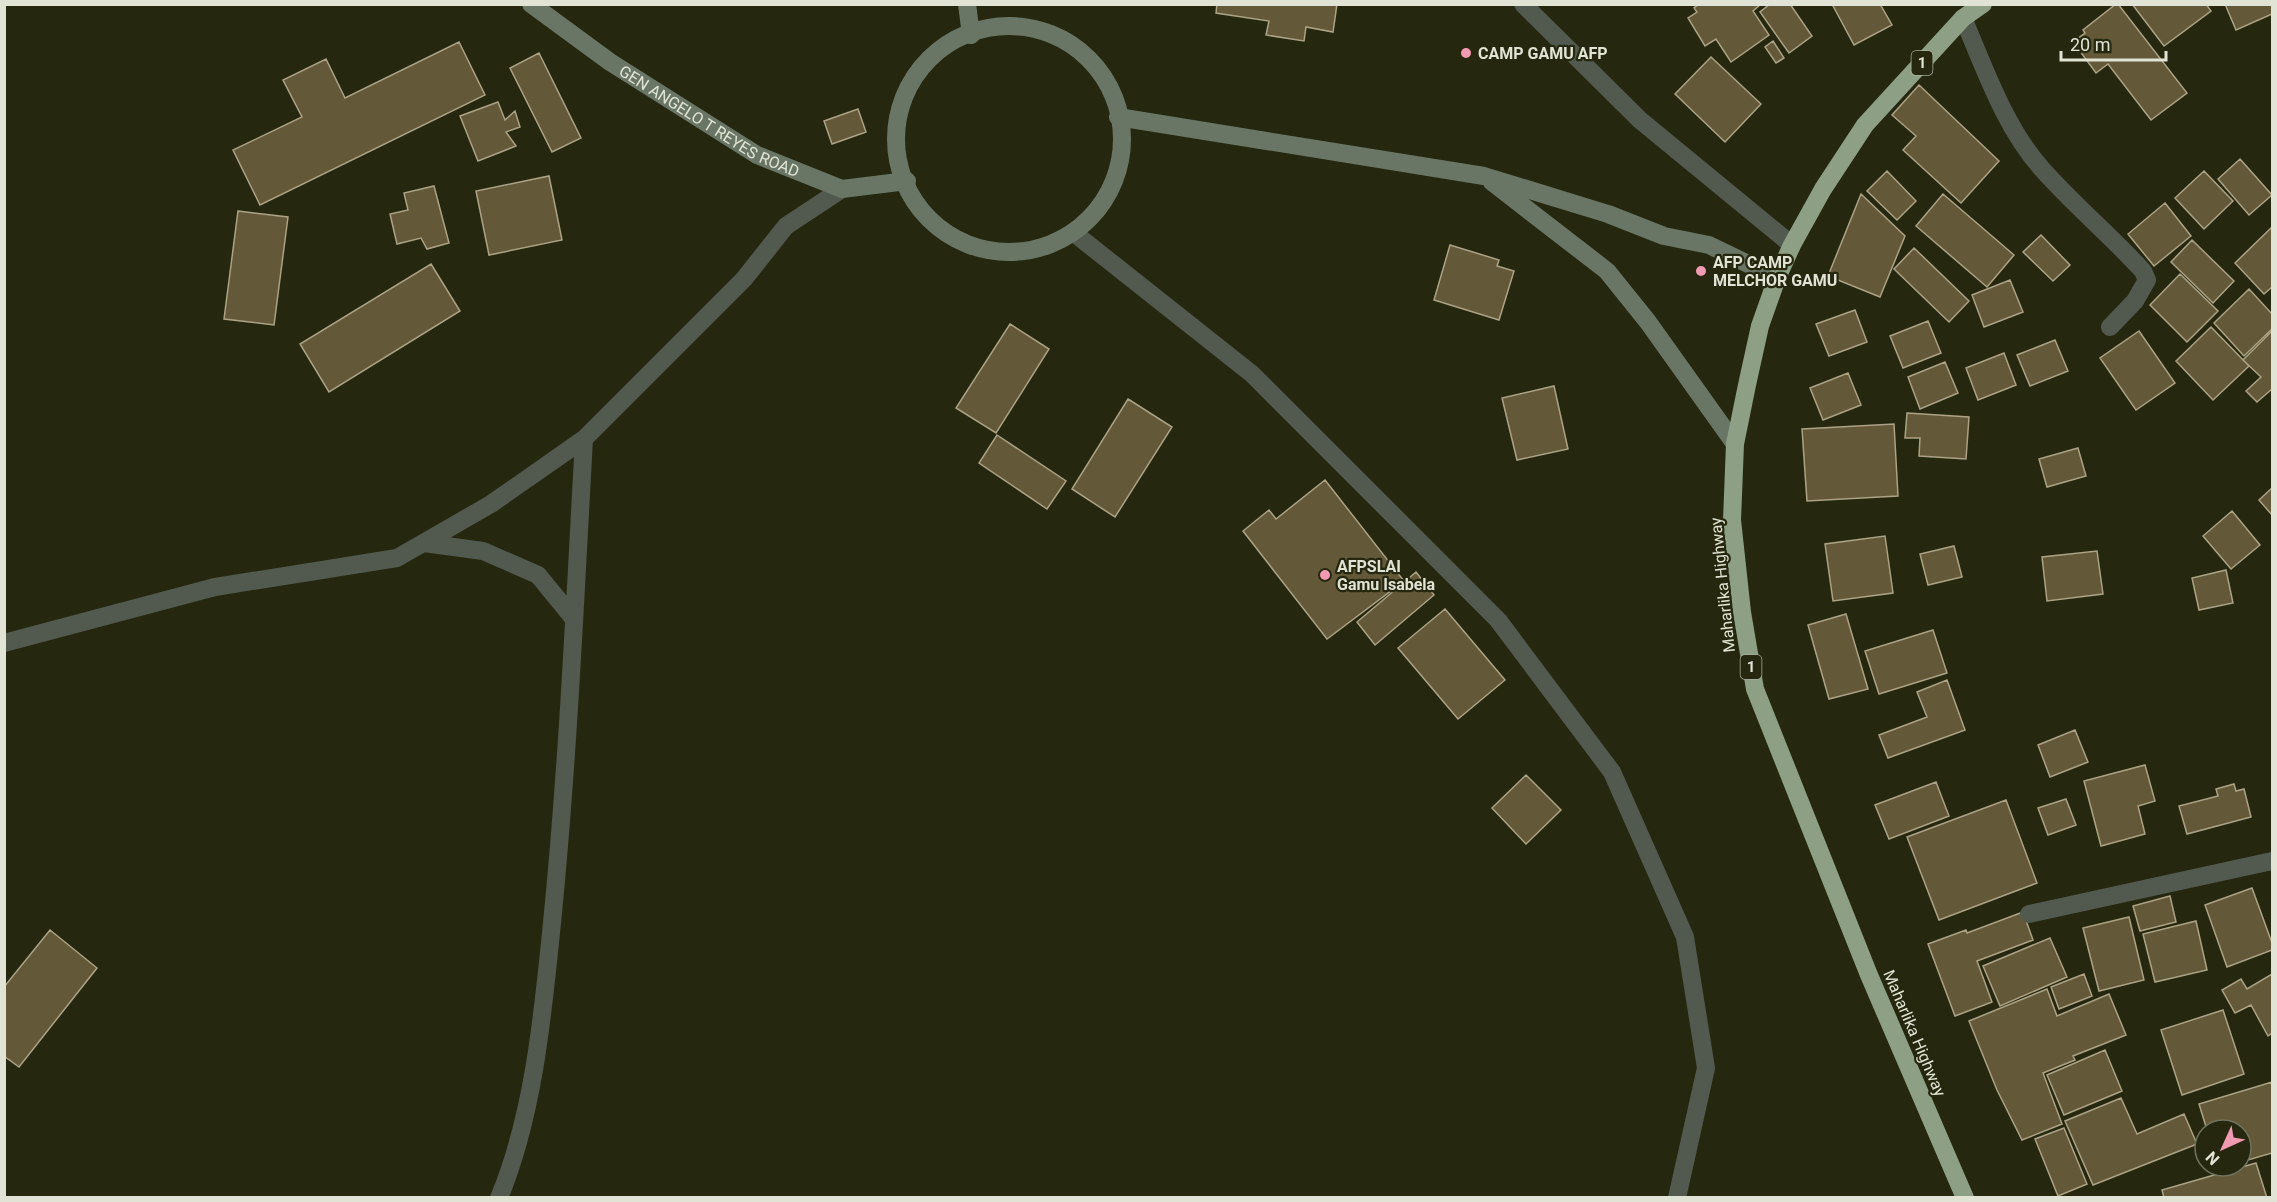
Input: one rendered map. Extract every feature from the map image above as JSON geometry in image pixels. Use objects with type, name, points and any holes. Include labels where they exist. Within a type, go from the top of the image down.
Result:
[{"type":"highway","name":"Maharlika Highway","points":[[1965,1197],[1869,975],[1755,689],[1742,612],[1732,520],[1735,444],[1760,326],[1777,278],[1792,245],[1823,189],[1865,125],[1963,18],[1983,4]]},
{"type":"street","name":"GEN ANGELO T REYES ROAD","points":[[531,4],[610,62],[757,155],[842,189],[907,181]]},
{"type":"street","points":[[967,4],[971,35]]},
{"type":"street","points":[[1523,4],[1640,120],[1792,245]]},
{"type":"street","points":[[1963,18],[1987,73],[2026,148],[2042,169],[2143,271],[2147,280],[2141,292],[2110,327]]},
{"type":"street","points":[[994,26],[1034,28],[1070,43],[1099,69],[1111,88],[1118,117],[1124,143],[1116,182],[1102,206],[1074,233],[1040,249],[1001,253],[975,248],[940,229],[920,210],[898,162],[897,122],[902,101],[921,67],[942,46],[994,26]]},
{"type":"street","points":[[1118,117],[1484,176],[1608,214],[1664,236],[1709,245],[1777,278]]},
{"type":"street","points":[[1484,176],[1607,271],[1648,322],[1735,444]]},
{"type":"street","points":[[4,643],[215,587],[397,558],[491,504],[584,439],[744,279],[786,226],[842,189]]},
{"type":"street","points":[[1074,233],[1252,374],[1498,620],[1612,772],[1685,937],[1706,1068],[1677,1197]]},
{"type":"street","points":[[499,1197],[510,1173],[540,1041],[566,786],[584,439]]},
{"type":"street","points":[[424,543],[483,551],[538,575],[574,620]]},
{"type":"street","points":[[2029,914],[2272,861]]},
{"type":"building","points":[[1217,4],[1337,4],[1333,32],[1306,27],[1304,41],[1266,35],[1269,21],[1216,13]]},
{"type":"building","points":[[1699,4],[1761,4],[1753,11],[1769,35],[1731,62],[1716,39],[1705,46],[1688,18],[1697,12],[1694,8]]},
{"type":"building","points":[[1770,4],[1790,4],[1812,36],[1789,53],[1760,12]]},
{"type":"building","points":[[1832,4],[1880,4],[1892,25],[1854,45]]},
{"type":"building","points":[[2116,4],[2187,93],[2151,120],[2108,64],[2096,73],[2073,42],[2085,33],[2083,30]]},
{"type":"building","points":[[2132,4],[2206,4],[2211,11],[2164,46]]},
{"type":"building","points":[[2225,4],[2272,4],[2272,14],[2236,30]]},
{"type":"building","points":[[1773,41],[1784,58],[1776,63],[1765,47]]},
{"type":"building","points":[[459,42],[485,95],[260,205],[233,150],[302,117],[283,80],[326,59],[345,98]]},
{"type":"building","points":[[539,53],[581,138],[552,152],[510,68]]},
{"type":"building","points":[[1711,57],[1761,104],[1725,142],[1675,94]]},
{"type":"building","points":[[1919,85],[1999,161],[1961,203],[1903,150],[1916,136],[1892,115]]},
{"type":"building","points":[[498,102],[505,120],[515,111],[520,127],[506,132],[516,146],[478,161],[460,116]]},
{"type":"building","points":[[858,109],[866,132],[832,144],[824,121]]},
{"type":"building","points":[[2240,159],[2272,195],[2249,215],[2218,179]]},
{"type":"building","points":[[1887,171],[1916,201],[1897,220],[1867,191]]},
{"type":"building","points":[[2204,171],[2233,201],[2204,229],[2175,198]]},
{"type":"building","points":[[549,176],[562,240],[489,255],[476,191]]},
{"type":"building","points":[[434,186],[449,243],[427,249],[421,238],[397,244],[390,214],[408,210],[404,193]]},
{"type":"building","points":[[1861,194],[1905,236],[1880,297],[1828,276]]},
{"type":"building","points":[[1943,194],[2014,255],[1987,287],[1916,226]]},
{"type":"building","points":[[2165,203],[2191,236],[2154,266],[2128,234]]},
{"type":"building","points":[[238,211],[288,217],[274,325],[224,319]]},
{"type":"building","points":[[2272,227],[2272,287],[2264,294],[2235,263]]},
{"type":"building","points":[[2041,235],[2070,265],[2053,281],[2023,252]]},
{"type":"building","points":[[2192,240],[2234,281],[2213,303],[2171,262]]},
{"type":"building","points":[[1450,245],[1499,260],[1497,266],[1514,271],[1499,320],[1434,300]]},
{"type":"building","points":[[1914,248],[1969,301],[1949,322],[1894,269]]},
{"type":"building","points":[[431,264],[460,311],[329,392],[300,344]]},
{"type":"building","points":[[2180,274],[2218,311],[2187,342],[2150,305]]},
{"type":"building","points":[[2010,280],[2023,312],[1984,327],[1972,295]]},
{"type":"building","points":[[2249,289],[2272,314],[2272,329],[2244,356],[2214,323]]},
{"type":"building","points":[[1855,310],[1867,342],[1829,356],[1816,324]]},
{"type":"building","points":[[1928,321],[1941,353],[1903,368],[1890,336]]},
{"type":"building","points":[[1010,324],[1049,349],[996,433],[956,408]]},
{"type":"building","points":[[2211,327],[2249,366],[2213,400],[2176,361]]},
{"type":"building","points":[[2139,331],[2175,383],[2136,410],[2100,358]]},
{"type":"building","points":[[2272,331],[2272,389],[2257,402],[2246,391],[2261,377],[2243,360]]},
{"type":"building","points":[[2055,340],[2068,371],[2030,386],[2017,355]]},
{"type":"building","points":[[2004,353],[2016,385],[1978,400],[1966,368]]},
{"type":"building","points":[[1945,362],[1958,393],[1920,409],[1908,377]]},
{"type":"building","points":[[1848,373],[1861,405],[1823,420],[1810,388]]},
{"type":"building","points":[[1554,386],[1568,449],[1517,460],[1502,398]]},
{"type":"building","points":[[1128,399],[1172,427],[1115,517],[1072,489]]},
{"type":"building","points":[[1907,413],[1969,417],[1966,459],[1919,456],[1920,438],[1905,438]]},
{"type":"building","points":[[1894,424],[1898,496],[1807,501],[1802,429]]},
{"type":"building","points":[[997,435],[1066,481],[1047,509],[979,463]]},
{"type":"building","points":[[2078,448],[2086,476],[2047,487],[2039,459]]},
{"type":"building","points":[[1325,480],[1404,581],[1327,639],[1243,531],[1269,510],[1276,519]]},
{"type":"building","points":[[2272,488],[2272,515],[2259,500]]},
{"type":"building","points":[[2232,511],[2260,545],[2231,569],[2203,536]]},
{"type":"building","points":[[1885,536],[1893,593],[1833,601],[1825,544]]},
{"type":"building","points":[[1954,546],[1962,577],[1928,585],[1920,554]]},
{"type":"building","points":[[2097,551],[2103,594],[2047,601],[2042,557]]},
{"type":"building","points":[[2226,570],[2233,603],[2199,610],[2192,578]]},
{"type":"building","points":[[1416,572],[1434,595],[1375,645],[1357,622]]},
{"type":"building","points":[[1445,609],[1505,680],[1458,719],[1398,648]]},
{"type":"building","points":[[1846,614],[1868,689],[1829,699],[1808,625]]},
{"type":"building","points":[[1933,630],[1947,673],[1879,694],[1865,651]]},
{"type":"building","points":[[1947,680],[1965,730],[1888,758],[1879,735],[1927,717],[1917,692]]},
{"type":"building","points":[[2075,730],[2088,762],[2050,777],[2038,745]]},
{"type":"building","points":[[2145,765],[2155,801],[2138,806],[2145,834],[2101,846],[2084,781]]},
{"type":"building","points":[[1526,775],[1561,810],[1526,844],[1492,808]]},
{"type":"building","points":[[1936,782],[1949,816],[1889,839],[1875,805]]},
{"type":"building","points":[[2234,784],[2236,791],[2244,789],[2251,817],[2187,834],[2179,806],[2218,796],[2216,789]]},
{"type":"building","points":[[2066,799],[2076,825],[2048,835],[2038,808]]},
{"type":"building","points":[[2006,800],[2037,883],[1939,920],[1907,837]]},
{"type":"building","points":[[2252,888],[2272,943],[2272,950],[2227,967],[2205,905]]},
{"type":"building","points":[[2170,896],[2176,922],[2140,931],[2133,906]]},
{"type":"building","points":[[2023,912],[2033,940],[1977,961],[1992,1002],[1955,1016],[1928,944],[1966,930],[1967,933]]},
{"type":"building","points":[[2129,917],[2144,980],[2099,991],[2083,928]]},
{"type":"building","points":[[2196,921],[2207,970],[2155,982],[2143,934]]},
{"type":"building","points":[[50,930],[97,968],[19,1067],[4,1056],[4,987]]},
{"type":"building","points":[[2050,938],[2067,977],[2000,1006],[1983,966]]},
{"type":"building","points":[[2084,974],[2092,996],[2059,1009],[2051,987]]},
{"type":"building","points":[[2272,974],[2272,1033],[2268,1036],[2251,1005],[2235,1013],[2222,990],[2241,979],[2247,989]]},
{"type":"building","points":[[2047,989],[2057,1016],[2109,994],[2126,1035],[2073,1056],[2075,1060],[2043,1073],[2062,1124],[2022,1140],[1997,1090],[1969,1021]]},
{"type":"building","points":[[2223,1010],[2244,1074],[2182,1095],[2161,1030]]},
{"type":"building","points":[[2105,1050],[2122,1091],[2064,1115],[2047,1075]]},
{"type":"building","points":[[2272,1082],[2272,1153],[2253,1159],[2253,1118],[2203,1118],[2199,1104]]},
{"type":"building","points":[[2121,1098],[2137,1134],[2184,1114],[2193,1135],[2193,1146],[2093,1185],[2065,1121]]},
{"type":"building","points":[[2064,1128],[2087,1184],[2058,1196],[2035,1139]]},
{"type":"building","points":[[2256,1163],[2267,1198],[2164,1198],[2162,1190],[2204,1178],[2253,1178],[2253,1164]]},
{"type":"place","name":"CAMP GAMU AFP","points":[[1466,53]]},
{"type":"place","name":"AFP CAMP MELCHOR GAMU","points":[[1701,271]]},
{"type":"place","name":"AFPSLAI Gamu Isabela","points":[[1325,575]]}]
